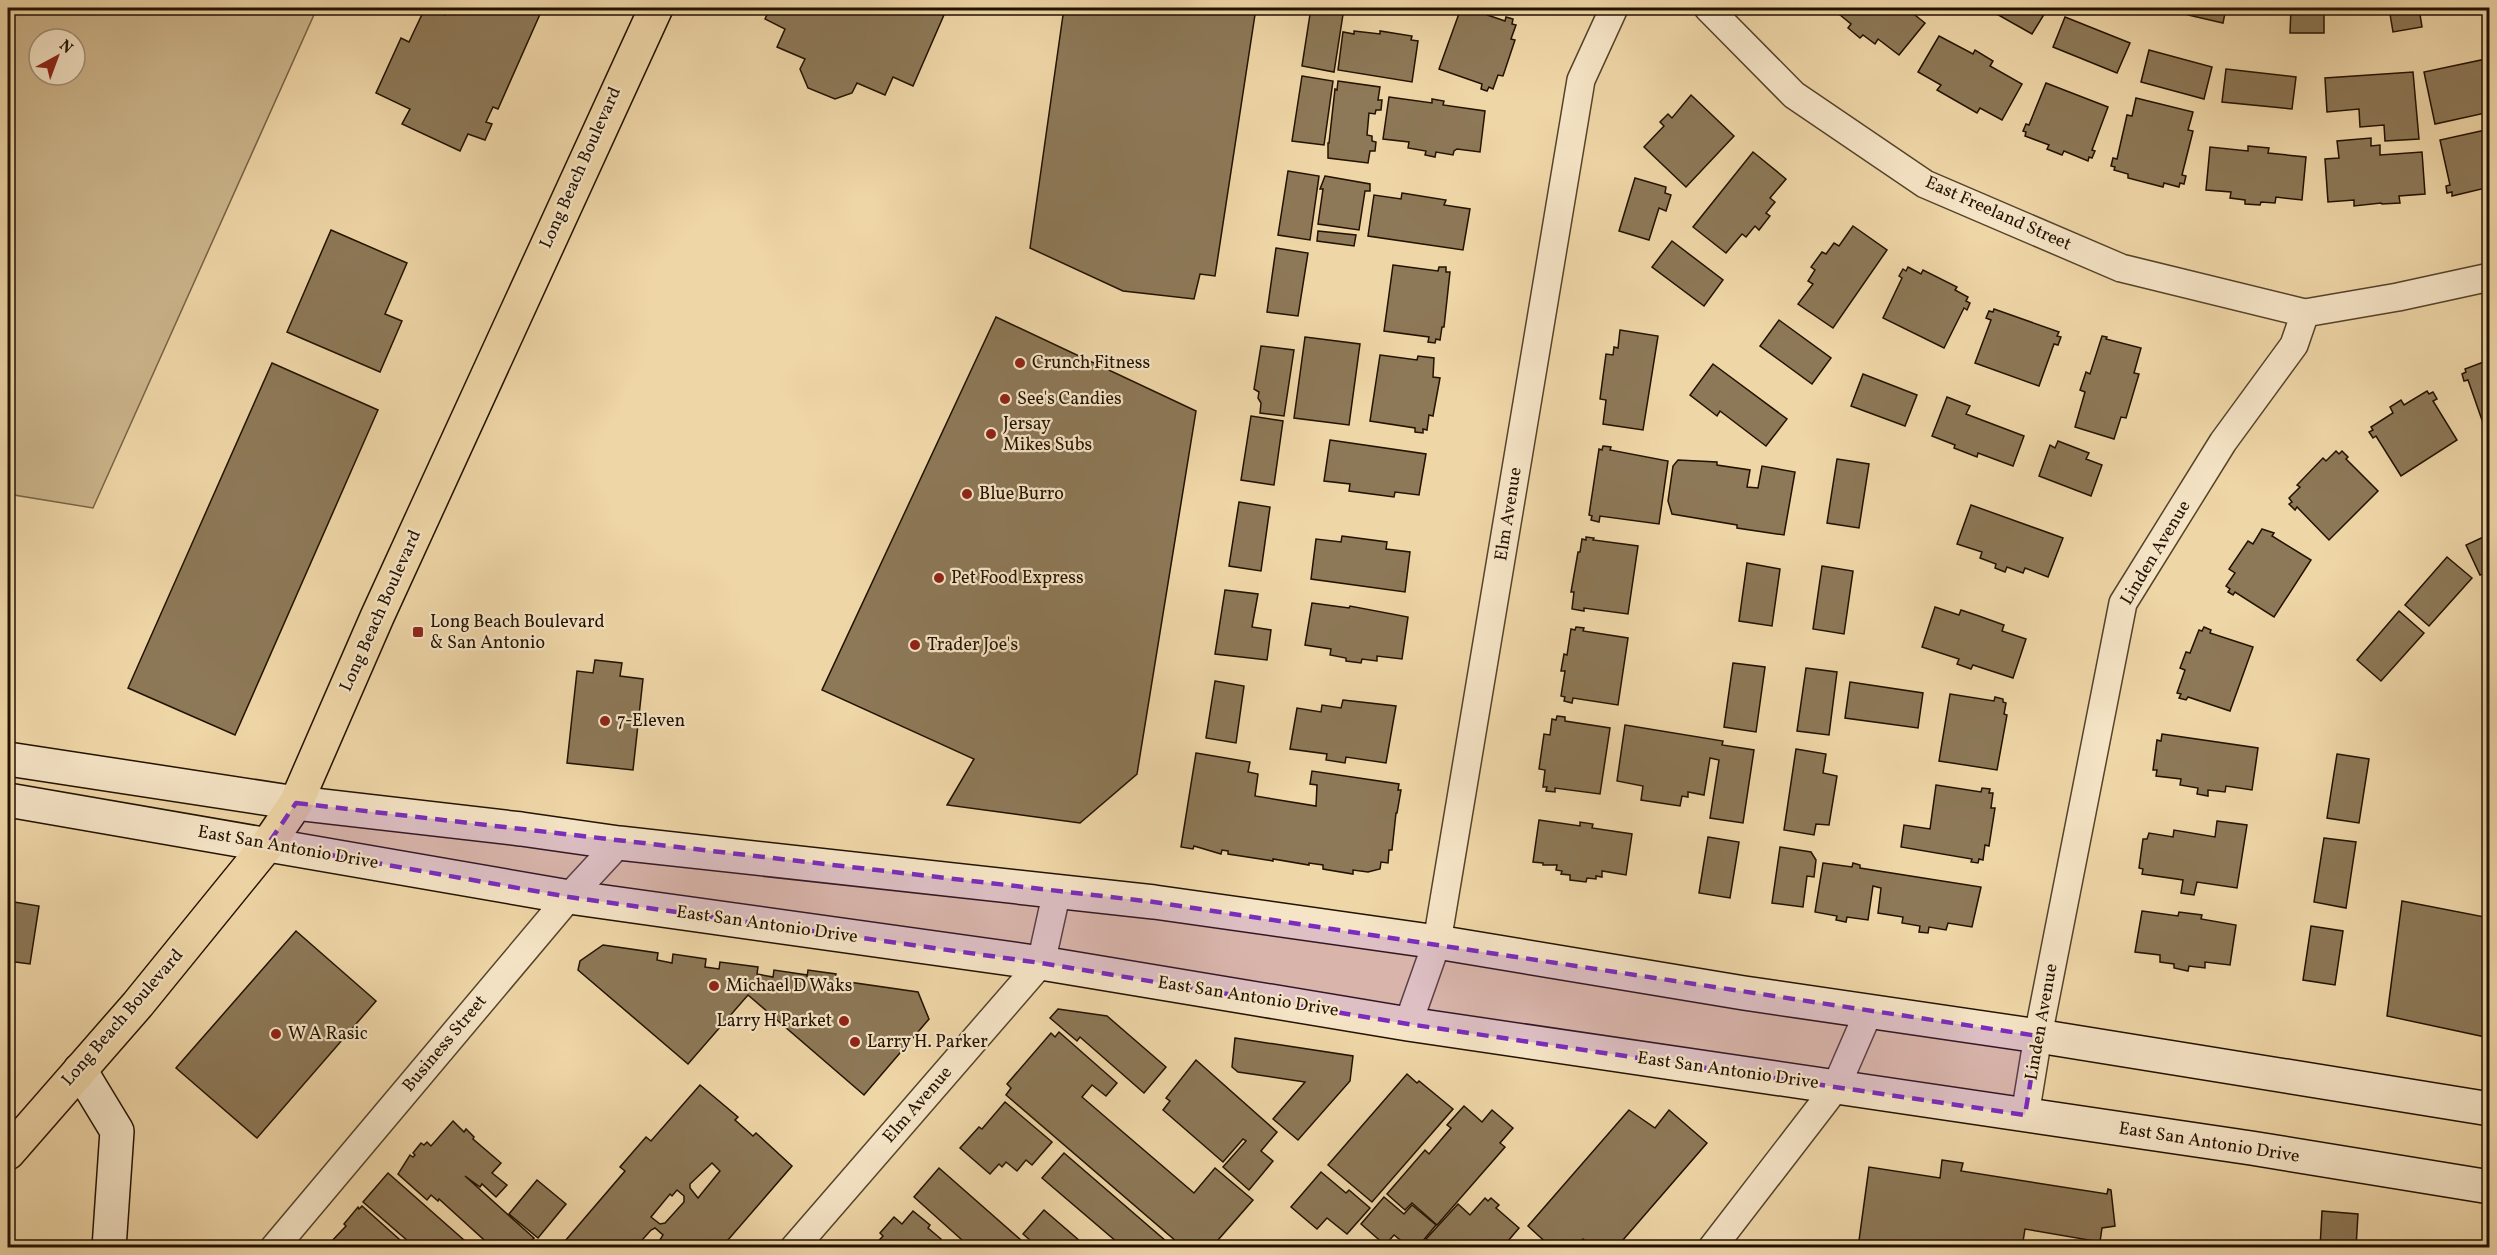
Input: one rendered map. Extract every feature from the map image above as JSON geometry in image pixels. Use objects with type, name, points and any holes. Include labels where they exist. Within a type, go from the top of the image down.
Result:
[{"type":"main road","name":"Long Beach Boulevard","points":[[8,1153],[138,1004],[268,844],[296,803],[377,617],[656,8]]},
{"type":"main road","points":[[8,759],[296,803],[620,843],[1154,902],[1437,942],[2490,1109]]},
{"type":"main road","name":"East San Antonio Drive","points":[[8,800],[569,897],[1041,963],[1408,1024],[2251,1148],[2490,1187]]},
{"type":"main road","points":[[80,1070],[117,1131],[109,1248]]},
{"type":"street","name":"Elm Avenue","points":[[1408,1024],[1437,942],[1581,80],[1614,8]]},
{"type":"street","name":"East Freeland Street","points":[[1708,8],[1794,95],[1925,184],[2121,268],[2305,313]]},
{"type":"street","points":[[2305,313],[2398,297],[2490,277]]},
{"type":"street","name":"Linden Avenue","points":[[2025,1115],[2038,1036],[2123,603],[2223,442],[2294,345],[2305,313]]},
{"type":"street","name":"Business Street","points":[[274,1248],[569,897],[620,843]]},
{"type":"street","name":"Elm Avenue","points":[[794,1248],[1041,963],[1057,891]]},
{"type":"street","points":[[1712,1248],[1836,1087],[1869,1011]]},
{"type":"highlighted area","points":[[296,803],[1154,902],[2038,1036],[2025,1115],[1408,1024],[1041,963],[569,897],[268,844]]},
{"type":"shaded area","points":[[8,8],[317,8],[93,508],[8,494]]},
{"type":"building","points":[[425,8],[445,15],[449,8],[531,8],[541,12],[498,109],[493,107],[486,122],[492,124],[485,140],[468,134],[460,151],[402,124],[410,109],[376,93],[401,38],[409,42]]},
{"type":"building","points":[[770,8],[947,8],[913,86],[893,77],[885,95],[857,83],[852,93],[835,99],[808,88],[800,69],[805,59],[777,47],[785,29],[765,19]]},
{"type":"building","points":[[1064,8],[1256,8],[1215,276],[1200,274],[1194,299],[1123,291],[1030,248]]},
{"type":"building","points":[[1311,8],[1344,8],[1334,72],[1302,66]]},
{"type":"building","points":[[1461,8],[1505,21],[1506,17],[1513,19],[1512,24],[1516,25],[1511,39],[1515,40],[1503,76],[1498,75],[1493,89],[1489,87],[1487,91],[1481,89],[1482,84],[1439,69]]},
{"type":"building","points":[[1841,8],[1906,8],[1925,23],[1899,55],[1878,39],[1875,44],[1863,35],[1860,38],[1848,28],[1851,24],[1840,15],[1844,10]]},
{"type":"building","points":[[1986,8],[2048,8],[2032,34]]},
{"type":"building","points":[[2190,8],[2226,8],[2223,23],[2188,15]]},
{"type":"building","points":[[2291,8],[2324,8],[2324,33],[2290,33]]},
{"type":"building","points":[[2389,8],[2419,8],[2422,27],[2393,32]]},
{"type":"building","points":[[2065,17],[2130,43],[2117,73],[2053,47]]},
{"type":"building","points":[[1354,31],[1380,34],[1380,31],[1412,36],[1411,40],[1418,41],[1412,82],[1338,70],[1343,32],[1354,34]]},
{"type":"building","points":[[1939,36],[1973,54],[1975,50],[1993,61],[1990,66],[2022,84],[2002,120],[1980,108],[1977,113],[1937,90],[1941,85],[1918,72]]},
{"type":"building","points":[[2149,50],[2212,67],[2204,99],[2141,82]]},
{"type":"building","points":[[2486,59],[2490,76],[2490,112],[2435,124],[2424,72]]},
{"type":"building","points":[[2226,69],[2296,77],[2292,109],[2222,102]]},
{"type":"building","points":[[2413,72],[2419,139],[2385,141],[2384,125],[2360,127],[2359,109],[2327,112],[2325,78]]},
{"type":"building","points":[[1302,76],[1333,81],[1324,145],[1292,141]]},
{"type":"building","points":[[1338,81],[1380,87],[1378,100],[1382,100],[1381,110],[1376,110],[1375,114],[1369,113],[1367,135],[1372,136],[1372,141],[1376,142],[1375,151],[1370,151],[1368,163],[1328,158],[1335,89],[1337,90]]},
{"type":"building","points":[[2046,83],[2108,107],[2092,150],[2095,151],[2088,161],[2064,151],[2062,155],[2047,149],[2049,145],[2025,136],[2026,132],[2023,131],[2026,124],[2029,125]]},
{"type":"building","points":[[1691,95],[1734,136],[1686,187],[1644,147],[1664,126],[1660,122],[1668,114],[1672,118]]},
{"type":"building","points":[[1389,97],[1432,103],[1432,99],[1444,101],[1443,105],[1485,111],[1480,152],[1457,149],[1453,155],[1436,152],[1435,157],[1425,155],[1426,151],[1408,148],[1409,142],[1383,139]]},
{"type":"building","points":[[2136,98],[2193,112],[2188,130],[2193,131],[2182,175],[2186,176],[2184,184],[2180,183],[2179,187],[2164,183],[2163,187],[2128,178],[2128,174],[2114,170],[2115,167],[2111,166],[2113,158],[2117,159],[2127,115],[2132,116]]},
{"type":"building","points":[[2490,129],[2490,187],[2452,196],[2452,192],[2447,193],[2446,186],[2450,185],[2440,140]]},
{"type":"building","points":[[2371,138],[2371,146],[2380,145],[2380,155],[2422,152],[2425,194],[2399,196],[2400,203],[2354,206],[2354,200],[2328,202],[2325,159],[2339,158],[2337,141]]},
{"type":"building","points":[[2248,146],[2269,148],[2268,153],[2306,157],[2302,200],[2276,197],[2275,203],[2245,204],[2245,200],[2230,198],[2231,192],[2206,190],[2210,147],[2248,151]]},
{"type":"building","points":[[1753,152],[1786,179],[1770,198],[1775,202],[1766,213],[1770,216],[1759,230],[1755,226],[1746,237],[1742,234],[1726,253],[1693,227]]},
{"type":"building","points":[[1288,171],[1319,176],[1310,240],[1278,235]]},
{"type":"building","points":[[1325,176],[1370,184],[1370,191],[1365,191],[1359,230],[1318,224],[1323,189],[1320,189]]},
{"type":"building","points":[[1635,178],[1666,187],[1665,193],[1671,195],[1666,211],[1659,208],[1649,240],[1619,231]]},
{"type":"building","points":[[1402,193],[1446,200],[1444,205],[1470,209],[1463,250],[1368,236],[1374,195],[1401,199]]},
{"type":"building","points":[[1853,226],[1887,250],[1833,328],[1798,304],[1813,284],[1808,281],[1815,270],[1811,267],[1822,252],[1826,254],[1834,243],[1839,246]]},
{"type":"building","points":[[331,230],[407,263],[385,314],[402,321],[380,372],[287,332]]},
{"type":"building","points":[[1318,231],[1356,235],[1354,246],[1317,241]]},
{"type":"building","points":[[1672,241],[1723,280],[1704,306],[1652,267]]},
{"type":"building","points":[[1276,248],[1308,253],[1298,316],[1267,312]]},
{"type":"building","points":[[1393,265],[1438,271],[1439,267],[1446,267],[1446,272],[1450,272],[1444,327],[1442,327],[1440,340],[1436,339],[1435,343],[1428,342],[1429,337],[1384,331]]},
{"type":"building","points":[[1908,267],[1921,274],[1923,270],[1957,287],[1955,290],[1968,297],[1966,301],[1970,303],[1967,310],[1964,308],[1944,348],[1883,318],[1902,278],[1899,276],[1903,269],[1906,271]]},
{"type":"building","points":[[1994,309],[2059,332],[2057,336],[2061,337],[2058,345],[2054,344],[2039,386],[1975,363],[1991,320],[1986,318],[1989,311],[1993,312]]},
{"type":"building","points":[[996,317],[1196,411],[1137,774],[1080,823],[947,805],[974,759],[822,690]]},
{"type":"building","points":[[1779,320],[1831,358],[1812,384],[1760,346]]},
{"type":"building","points":[[1620,330],[1658,336],[1643,430],[1603,424],[1606,400],[1600,399],[1606,354],[1613,355],[1614,347],[1618,348]]},
{"type":"building","points":[[2102,336],[2141,348],[2134,373],[2139,374],[2126,418],[2121,417],[2114,439],[2075,427],[2085,392],[2080,390],[2086,372],[2090,374]]},
{"type":"building","points":[[1305,337],[1360,344],[1349,425],[1294,418]]},
{"type":"building","points":[[1261,346],[1294,350],[1284,416],[1260,413],[1259,392],[1254,389]]},
{"type":"building","points":[[1380,355],[1417,360],[1418,356],[1434,358],[1433,377],[1440,378],[1433,416],[1429,415],[1427,430],[1423,429],[1423,433],[1415,432],[1415,428],[1370,421]]},
{"type":"building","points":[[2490,356],[2490,420],[2483,423],[2468,380],[2464,381],[2462,374],[2466,372],[2465,369],[2489,360],[2487,357]]},
{"type":"building","points":[[272,363],[378,410],[235,735],[128,688]]},
{"type":"building","points":[[1713,364],[1787,419],[1766,446],[1720,411],[1717,416],[1690,395]]},
{"type":"building","points":[[1863,374],[1917,395],[1905,426],[1851,406]]},
{"type":"building","points":[[2427,391],[2429,394],[2433,392],[2437,399],[2433,401],[2457,440],[2401,476],[2376,436],[2373,438],[2369,432],[2373,430],[2371,427],[2393,413],[2390,407],[2401,400],[2404,405]]},
{"type":"building","points":[[1947,397],[1970,406],[1966,414],[2024,436],[2013,466],[1978,453],[1977,457],[1932,436]]},
{"type":"building","points":[[1251,416],[1283,421],[1274,485],[1241,480]]},
{"type":"building","points":[[1330,440],[1426,454],[1419,495],[1395,492],[1394,497],[1349,491],[1350,484],[1324,481]]},
{"type":"building","points":[[2058,441],[2089,453],[2086,459],[2102,465],[2091,496],[2039,476],[2050,445],[2055,448]]},
{"type":"building","points":[[1603,446],[1611,447],[1610,450],[1668,461],[1659,524],[1600,516],[1599,522],[1591,520],[1592,516],[1589,515],[1599,449],[1602,450]]},
{"type":"building","points":[[2336,451],[2339,454],[2342,451],[2348,457],[2346,459],[2378,491],[2329,540],[2297,507],[2295,510],[2289,504],[2292,502],[2289,498],[2300,487],[2297,485],[2323,458],[2326,461]]},
{"type":"building","points":[[1837,459],[1869,464],[1859,528],[1827,523]]},
{"type":"building","points":[[1678,460],[1717,462],[1717,465],[1750,470],[1747,487],[1758,488],[1762,466],[1795,472],[1784,535],[1672,514],[1668,501],[1673,466]]},
{"type":"building","points":[[1239,502],[1270,507],[1261,571],[1229,566]]},
{"type":"building","points":[[1971,505],[2063,538],[2048,577],[2025,568],[2023,573],[2007,567],[2005,572],[1995,568],[1996,564],[1980,558],[1982,552],[1957,544]]},
{"type":"building","points":[[2262,529],[2274,533],[2272,536],[2311,560],[2274,617],[2235,592],[2233,595],[2228,592],[2230,589],[2226,586],[2235,573],[2229,569],[2248,541],[2253,544]]},
{"type":"building","points":[[2490,534],[2490,571],[2480,575],[2466,545]]},
{"type":"building","points":[[1342,536],[1387,542],[1386,549],[1410,552],[1405,592],[1311,579],[1316,539],[1341,542]]},
{"type":"building","points":[[1586,537],[1638,546],[1628,614],[1584,608],[1584,611],[1572,609],[1574,592],[1571,592],[1578,552],[1580,552],[1582,539],[1586,540]]},
{"type":"building","points":[[2447,557],[2472,578],[2429,626],[2405,605]]},
{"type":"building","points":[[1747,563],[1780,569],[1772,626],[1739,621]]},
{"type":"building","points":[[1822,566],[1853,571],[1844,634],[1813,629]]},
{"type":"building","points":[[1225,590],[1258,594],[1252,627],[1271,630],[1267,660],[1215,654]]},
{"type":"building","points":[[1312,603],[1349,608],[1350,606],[1408,617],[1402,659],[1377,656],[1377,661],[1362,659],[1361,663],[1346,661],[1346,658],[1330,655],[1331,649],[1305,645]]},
{"type":"building","points":[[1935,607],[1959,615],[1961,610],[1979,616],[2004,625],[2002,631],[2026,639],[2013,678],[1973,665],[1971,669],[1957,664],[1959,659],[1922,647]]},
{"type":"building","points":[[2399,611],[2424,633],[2381,681],[2357,660]]},
{"type":"building","points":[[1576,627],[1584,628],[1583,631],[1628,638],[1618,705],[1573,698],[1572,703],[1564,701],[1565,697],[1561,696],[1565,671],[1561,671],[1564,654],[1567,655],[1571,629],[1575,630]]},
{"type":"building","points":[[2204,627],[2211,630],[2210,633],[2253,647],[2230,711],[2188,697],[2186,700],[2179,698],[2181,694],[2177,693],[2185,670],[2180,668],[2186,652],[2190,653],[2199,630],[2202,631]]},
{"type":"building","name":"7-Eleven","points":[[595,660],[622,663],[620,676],[643,679],[633,770],[567,763],[577,671],[593,673]]},
{"type":"building","points":[[1733,663],[1765,667],[1756,732],[1724,727]]},
{"type":"building","points":[[1806,668],[1837,672],[1829,735],[1797,731]]},
{"type":"building","points":[[1215,681],[1244,686],[1236,743],[1206,738]]},
{"type":"building","points":[[1850,682],[1923,693],[1918,728],[1845,718]]},
{"type":"building","points":[[1950,694],[1994,701],[1995,697],[2003,699],[2006,703],[2004,714],[2007,715],[1997,770],[1939,761]]},
{"type":"building","points":[[1343,700],[1396,706],[1386,763],[1346,757],[1345,763],[1326,760],[1327,754],[1290,749],[1297,708],[1321,712],[1322,705],[1341,708]]},
{"type":"building","points":[[1557,716],[1565,717],[1565,721],[1610,728],[1600,794],[1555,788],[1555,792],[1546,791],[1547,787],[1543,787],[1545,770],[1539,769],[1544,734],[1550,735],[1552,719],[1556,720]]},
{"type":"building","points":[[1625,725],[1723,741],[1722,745],[1754,750],[1743,823],[1710,818],[1719,760],[1710,758],[1704,795],[1688,792],[1688,797],[1682,796],[1680,806],[1641,800],[1643,786],[1617,781]]},
{"type":"building","points":[[2162,734],[2258,748],[2252,790],[2226,786],[2225,792],[2208,790],[2208,796],[2197,794],[2198,788],[2180,785],[2181,779],[2156,776],[2157,770],[2153,770],[2157,740],[2161,741]]},
{"type":"building","points":[[1796,749],[1826,754],[1823,773],[1837,776],[1829,825],[1816,824],[1814,835],[1784,830]]},
{"type":"building","points":[[1196,753],[1250,762],[1248,772],[1258,774],[1255,796],[1316,806],[1317,785],[1310,784],[1312,771],[1399,784],[1398,790],[1401,790],[1388,863],[1381,862],[1380,869],[1368,872],[1353,870],[1353,874],[1323,869],[1323,865],[1273,859],[1273,861],[1228,854],[1228,851],[1222,850],[1221,854],[1194,846],[1193,849],[1181,847]]},
{"type":"building","points":[[2337,754],[2369,759],[2359,823],[2327,818]]},
{"type":"building","points":[[1936,785],[1981,792],[1982,788],[1990,789],[1989,793],[1993,793],[1991,808],[1995,808],[1989,846],[1985,845],[1983,860],[1979,859],[1978,863],[1971,862],[1972,859],[1901,847],[1904,825],[1930,829]]},
{"type":"building","points":[[1539,820],[1580,826],[1580,822],[1593,824],[1592,828],[1632,834],[1626,875],[1602,871],[1602,877],[1587,878],[1586,882],[1570,880],[1570,875],[1561,874],[1562,871],[1556,870],[1557,865],[1533,862]]},
{"type":"building","points":[[2217,821],[2247,825],[2237,888],[2197,882],[2194,895],[2181,893],[2183,880],[2142,874],[2143,869],[2139,868],[2143,839],[2147,839],[2149,833],[2173,837],[2174,830],[2215,837]]},
{"type":"building","points":[[1708,837],[1739,842],[1730,898],[1699,893]]},
{"type":"building","points":[[2324,838],[2356,842],[2346,908],[2314,902]]},
{"type":"building","points":[[1780,847],[1811,852],[1816,860],[1814,877],[1807,876],[1803,907],[1772,903]]},
{"type":"building","points":[[1823,863],[1852,867],[1853,863],[1860,865],[1860,868],[1981,887],[1972,927],[1948,923],[1946,930],[1929,927],[1928,933],[1919,932],[1920,926],[1902,923],[1903,917],[1878,913],[1881,888],[1873,886],[1868,920],[1847,917],[1846,922],[1836,920],[1837,916],[1815,912]]},
{"type":"building","points":[[8,901],[39,906],[30,964],[8,961]]},
{"type":"building","points":[[2402,901],[2490,918],[2490,1038],[2387,1016]]},
{"type":"building","points":[[2142,911],[2178,916],[2179,912],[2202,915],[2201,919],[2236,925],[2230,965],[2205,962],[2205,968],[2189,966],[2188,971],[2174,968],[2174,964],[2160,962],[2160,955],[2135,952]]},
{"type":"building","points":[[2311,926],[2343,931],[2335,985],[2303,980]]},
{"type":"building","name":"W A Rasic","points":[[296,931],[376,1001],[257,1138],[176,1068]]},
{"type":"building","name":"Larry H. Parker","points":[[603,945],[658,953],[657,960],[672,963],[673,954],[706,959],[705,967],[719,969],[720,962],[758,967],[757,974],[773,977],[774,970],[807,975],[807,977],[808,970],[836,974],[835,980],[918,992],[929,1019],[864,1095],[748,995],[688,1064],[578,970],[580,961]]},
{"type":"building","points":[[1058,1009],[1107,1016],[1166,1067],[1144,1093],[1080,1037],[1077,1041],[1050,1018]]},
{"type":"building","points":[[1059,1032],[1117,1083],[1106,1096],[1092,1085],[1082,1097],[1194,1193],[1215,1168],[1253,1200],[1211,1248],[1184,1248],[1006,1095],[1011,1088],[1007,1084],[1051,1033],[1055,1037]]},
{"type":"building","points":[[1235,1038],[1353,1056],[1350,1081],[1298,1140],[1273,1119],[1305,1082],[1238,1072],[1232,1067]]},
{"type":"building","points":[[1196,1060],[1277,1132],[1261,1151],[1273,1161],[1249,1190],[1223,1167],[1246,1141],[1243,1139],[1223,1162],[1163,1110],[1170,1101],[1166,1098]]},
{"type":"building","points":[[1407,1074],[1453,1109],[1372,1202],[1328,1165]]},
{"type":"building","points":[[700,1085],[738,1117],[735,1120],[753,1136],[756,1133],[792,1166],[721,1248],[655,1248],[663,1235],[655,1228],[635,1248],[559,1248],[625,1171],[620,1167],[646,1137],[651,1141]],"holes":[[[712,1163],[720,1171],[698,1198],[690,1188],[690,1184]],[[677,1190],[684,1196],[684,1202],[665,1223],[660,1224],[651,1217],[670,1194],[672,1196]]]},
{"type":"building","points":[[1005,1102],[1052,1142],[1032,1165],[1026,1160],[1017,1171],[1006,1162],[1002,1167],[999,1164],[990,1174],[960,1148],[979,1127],[982,1129]]},
{"type":"building","points":[[1464,1106],[1482,1122],[1492,1110],[1513,1128],[1500,1143],[1505,1147],[1437,1225],[1412,1203],[1405,1210],[1387,1194],[1425,1150],[1429,1154],[1451,1128],[1447,1125]]},
{"type":"building","points":[[1629,1110],[1655,1128],[1669,1110],[1707,1143],[1616,1248],[1593,1248],[1583,1239],[1576,1248],[1552,1248],[1528,1226]]},
{"type":"building","points":[[453,1121],[464,1132],[466,1129],[474,1137],[473,1139],[501,1163],[492,1173],[507,1185],[496,1197],[482,1184],[480,1187],[465,1176],[534,1238],[525,1248],[493,1248],[439,1199],[438,1201],[431,1195],[427,1200],[398,1174],[410,1155],[413,1157],[415,1155],[413,1153],[421,1143],[424,1145],[427,1142],[431,1146]]},
{"type":"building","points":[[1064,1153],[1174,1248],[1124,1248],[1042,1178]]},
{"type":"building","points":[[1942,1160],[1963,1163],[1961,1171],[2107,1194],[2108,1189],[2111,1190],[2115,1226],[2102,1228],[2100,1242],[2025,1229],[2022,1248],[1858,1248],[1869,1167],[1940,1178]]},
{"type":"building","points":[[939,1168],[1030,1248],[971,1248],[914,1197]]},
{"type":"building","points":[[1321,1172],[1346,1193],[1349,1190],[1370,1208],[1347,1234],[1327,1218],[1317,1229],[1291,1207]]},
{"type":"building","points":[[388,1173],[473,1248],[416,1248],[363,1202]]},
{"type":"building","points":[[537,1180],[566,1204],[538,1238],[509,1214]]},
{"type":"building","points":[[1384,1197],[1404,1214],[1412,1205],[1436,1225],[1417,1248],[1406,1241],[1404,1243],[1394,1235],[1385,1245],[1361,1224]]},
{"type":"building","points":[[1485,1198],[1488,1201],[1491,1198],[1499,1205],[1496,1208],[1519,1228],[1502,1248],[1475,1248],[1469,1243],[1465,1248],[1435,1248],[1426,1239],[1458,1204],[1470,1215]]},
{"type":"building","points":[[362,1206],[408,1248],[335,1248],[330,1243],[346,1226],[344,1224],[358,1207],[359,1209]]},
{"type":"building","points":[[1044,1210],[1088,1248],[1039,1248],[1023,1234]]},
{"type":"building","points":[[913,1211],[930,1225],[928,1228],[941,1239],[938,1243],[943,1248],[872,1248],[883,1236],[880,1233],[894,1217],[902,1224]]},
{"type":"building","points":[[2322,1211],[2358,1214],[2356,1248],[2320,1248]]},
{"type":"place","name":"Crunch Fitness","points":[[1020,363]]},
{"type":"place","name":"See's Candies","points":[[1005,399]]},
{"type":"place","name":"Jersay Mikes Subs","points":[[991,434]]},
{"type":"place","name":"Blue Burro","points":[[967,494]]},
{"type":"place","name":"Pet Food Express","points":[[939,578]]},
{"type":"place","name":"Long Beach Boulevard & San Antonio","points":[[418,632]]},
{"type":"place","name":"Trader Joe's","points":[[915,645]]},
{"type":"place","name":"7-Eleven","points":[[605,721]]},
{"type":"place","name":"Michael D Waks","points":[[714,986]]},
{"type":"place","name":"Larry H Parket","points":[[844,1021]]},
{"type":"place","name":"W A Rasic","points":[[276,1034]]},
{"type":"place","name":"Larry H. Parker","points":[[855,1042]]}]
